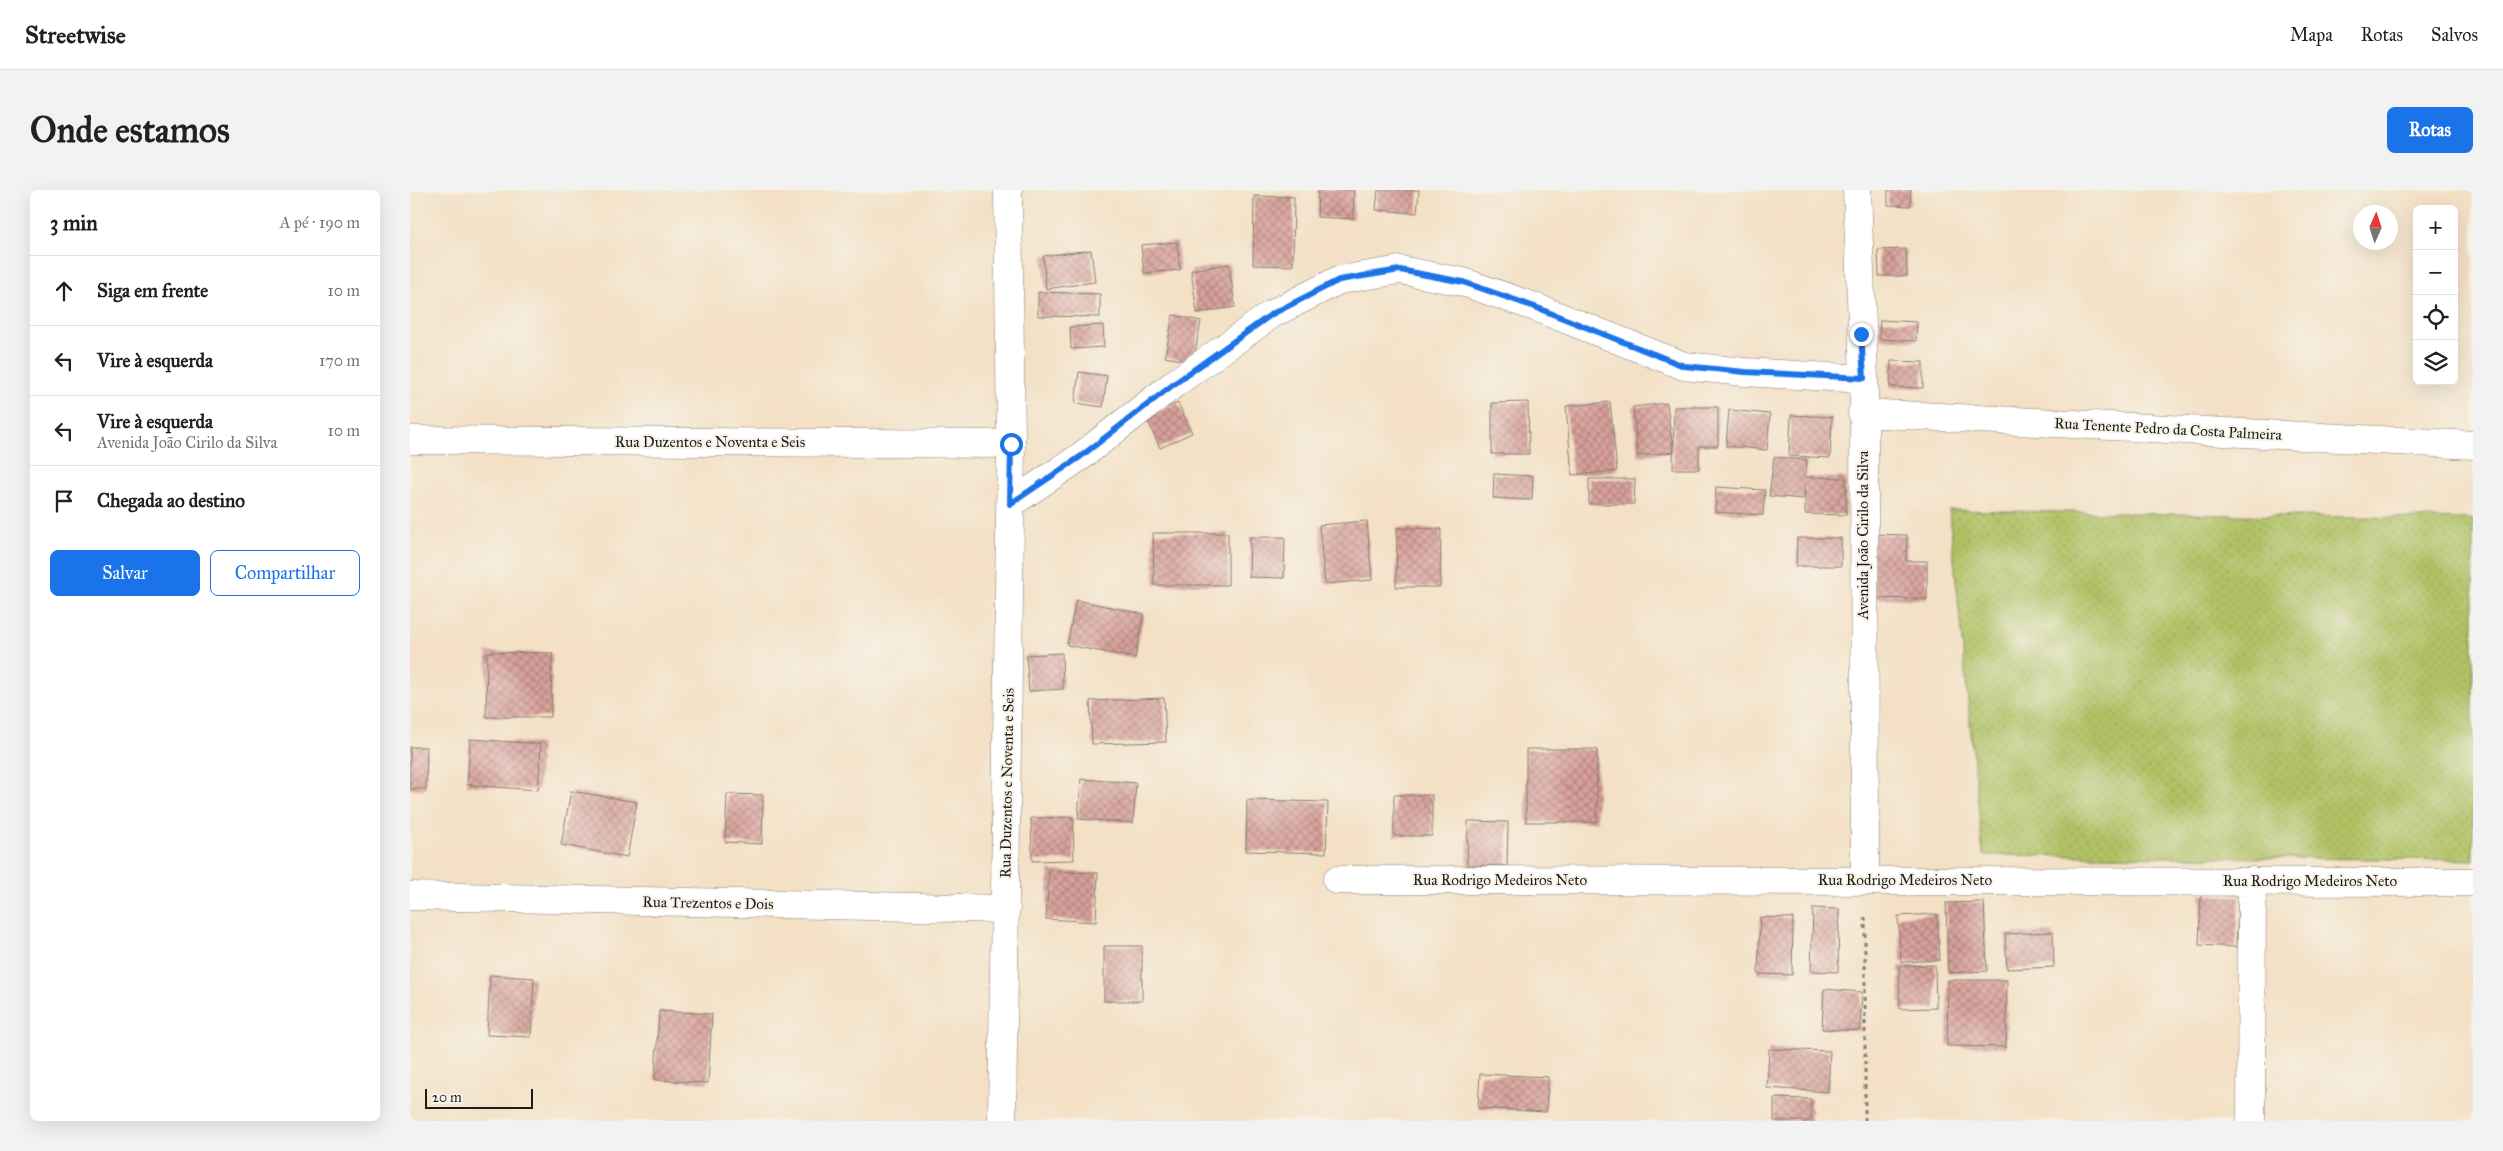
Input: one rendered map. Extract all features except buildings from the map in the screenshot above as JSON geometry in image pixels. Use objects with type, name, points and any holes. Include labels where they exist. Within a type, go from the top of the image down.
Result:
[{"type":"street","name":"Rua Duzentos e Noventa e Seis","points":[[1002,1121],[1011,444],[1008,190]]},
{"type":"street","name":"Avenida João Cirilo da Silva","points":[[1857,190],[1864,378],[1862,413],[1865,880]]},
{"type":"street","points":[[1010,504],[1080,457],[1174,384],[1272,314],[1339,280],[1400,270],[1463,282],[1535,307],[1684,366],[1745,372],[1864,378]]},
{"type":"street","name":"Rua Tenente Pedro da Costa Palmeira","points":[[1862,413],[2473,445]]},
{"type":"street","name":"Rua Duzentos e Noventa e Seis","points":[[410,440],[1011,444]]},
{"type":"street","name":"Rua Rodrigo Medeiros Neto","points":[[1336,880],[2473,882]]},
{"type":"street","points":[[2251,1121],[2252,881]]},
{"type":"street","name":"Rua Trezentos e Dois","points":[[410,896],[1006,910]]},
{"type":"path","points":[[1865,880],[1865,1121]]},
{"type":"green space","points":[[1949,510],[2473,519],[2473,860],[1983,855]]},
{"type":"route","points":[[1011,444],[1010,504],[1080,457],[1174,384],[1272,314],[1339,280],[1400,270],[1463,282],[1535,307],[1684,366],[1745,372],[1864,378],[1861,334]]}]
